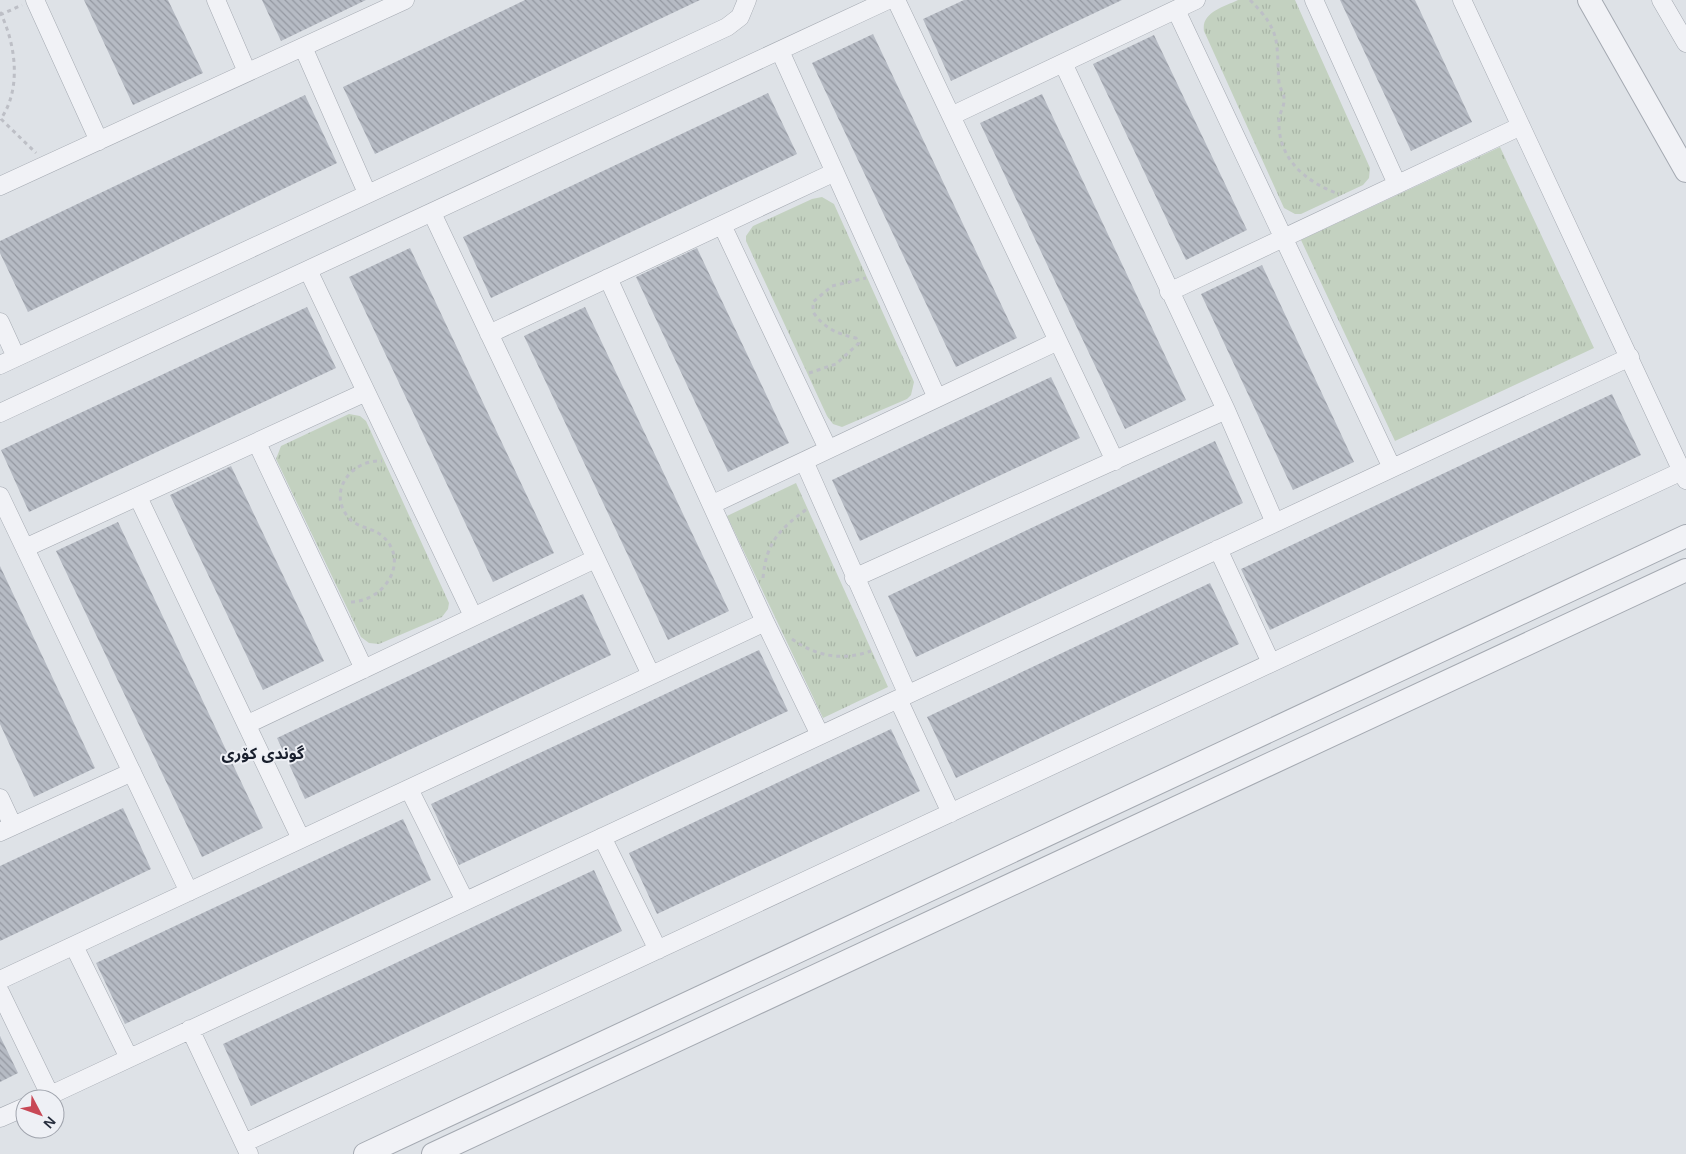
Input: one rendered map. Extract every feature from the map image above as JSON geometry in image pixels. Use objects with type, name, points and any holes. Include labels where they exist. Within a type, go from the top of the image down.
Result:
[{"type":"street","points":[[216,0],[247,72]]},
{"type":"street","points":[[0,365],[727,26],[740,18],[747,0]]},
{"type":"street","points":[[0,413],[888,0]]},
{"type":"street","points":[[896,0],[1115,461]]},
{"type":"street","points":[[951,116],[1196,0]]},
{"type":"street","points":[[1314,0],[1397,184]]},
{"type":"street","points":[[190,1030],[247,1148],[658,950],[1272,663],[1684,476],[1462,0]]},
{"type":"street","points":[[1589,0],[1686,171]]},
{"type":"street","points":[[1661,0],[1686,43]]},
{"type":"street","points":[[29,2],[99,141]]},
{"type":"street","points":[[0,186],[303,47],[396,2]]},
{"type":"street","points":[[1176,10],[1392,468]]},
{"type":"street","points":[[303,47],[367,193]]},
{"type":"street","points":[[780,51],[936,398]]},
{"type":"street","points":[[1063,63],[1168,292],[1226,410],[1275,523]]},
{"type":"street","points":[[1168,292],[1521,126]]},
{"type":"street","points":[[489,334],[835,172]]},
{"type":"street","points":[[432,213],[651,675]]},
{"type":"street","points":[[722,225],[828,449]]},
{"type":"street","points":[[308,270],[473,616]]},
{"type":"street","points":[[608,278],[762,616],[820,735]]},
{"type":"street","points":[[0,322],[16,357]]},
{"type":"street","points":[[712,504],[1058,341]]},
{"type":"street","points":[[63,1089],[1630,357]]},
{"type":"street","points":[[25,548],[366,392]]},
{"type":"street","points":[[854,578],[1226,410]]},
{"type":"street","points":[[256,442],[364,669]]},
{"type":"street","points":[[804,461],[822,498],[854,578],[884,645],[951,813]]},
{"type":"street","points":[[0,496],[189,892]]},
{"type":"street","points":[[138,496],[248,724],[301,840]]},
{"type":"street","points":[[365,1154],[1686,536]]},
{"type":"street","points":[[1218,549],[1272,663]]},
{"type":"street","points":[[248,724],[595,559]]},
{"type":"street","points":[[433,1154],[1686,570]]},
{"type":"street","points":[[0,980],[651,675],[762,616]]},
{"type":"street","points":[[0,798],[7,829],[132,772]]},
{"type":"street","points":[[409,789],[464,901]]},
{"type":"street","points":[[602,837],[658,950]]},
{"type":"street","points":[[74,946],[129,1058]]},
{"type":"street","points":[[0,992],[42,1089]]},
{"type":"street","points":[[550,1069],[560,1094]]},
{"type":"street","points":[[0,1118],[15,1111]]},
{"type":"path","points":[[1250,0],[1272,25],[1278,44],[1279,83],[1284,100],[1279,120],[1282,141],[1288,156],[1300,173],[1316,184],[1346,197],[1361,201]]},
{"type":"path","points":[[29,2],[0,13],[12,46],[14,64],[11,96],[0,119],[46,165]]},
{"type":"path","points":[[793,375],[830,366],[842,359],[859,344],[858,339],[831,331],[817,317],[812,307],[817,298],[832,286],[881,275]]},
{"type":"path","points":[[330,595],[339,600],[360,602],[379,594],[386,586],[393,566],[388,544],[382,536],[361,526],[348,517],[342,507],[341,490],[347,474],[367,462],[385,461],[401,467]]},
{"type":"path","points":[[822,498],[782,529],[771,543],[764,566],[762,616],[803,646],[827,655],[853,656],[884,645]]},
{"type":"green space","points":[[1238,0],[1295,0],[1370,168],[1369,178],[1363,185],[1301,214],[1295,214],[1284,208],[1204,31],[1204,24],[1210,15]]},
{"type":"green space","points":[[1500,147],[1594,348],[1395,441],[1301,240]]},
{"type":"green space","points":[[822,197],[834,204],[914,382],[911,395],[907,399],[842,427],[833,424],[827,416],[746,241],[746,236],[753,226],[812,199]]},
{"type":"green space","points":[[349,414],[360,416],[366,421],[449,603],[448,609],[442,617],[379,644],[369,643],[361,637],[276,459],[281,446]]},
{"type":"green space","points":[[796,483],[888,687],[823,718],[727,516]]},
{"type":"building","points":[[84,0],[168,0],[203,73],[133,105]]},
{"type":"building","points":[[262,0],[366,0],[281,41]]},
{"type":"building","points":[[525,0],[700,0],[375,154],[343,87]]},
{"type":"building","points":[[964,0],[1122,0],[951,81],[923,19]]},
{"type":"building","points":[[1340,0],[1415,0],[1472,122],[1411,151]]},
{"type":"building","points":[[873,34],[1017,338],[956,367],[812,63]]},
{"type":"building","points":[[1154,35],[1247,230],[1186,260],[1093,64]]},
{"type":"building","points":[[768,93],[797,154],[491,298],[463,237]]},
{"type":"building","points":[[1042,94],[1186,400],[1125,429],[980,123]]},
{"type":"building","points":[[305,95],[337,163],[28,312],[0,253],[0,241]]},
{"type":"building","points":[[410,248],[554,553],[493,582],[349,277]]},
{"type":"building","points":[[697,248],[789,443],[728,472],[636,277]]},
{"type":"building","points":[[1262,265],[1354,462],[1293,490],[1201,294]]},
{"type":"building","points":[[307,307],[336,368],[29,512],[1,450]]},
{"type":"building","points":[[585,307],[729,611],[668,640],[524,336]]},
{"type":"building","points":[[1051,377],[1080,438],[860,541],[832,480]]},
{"type":"building","points":[[1612,394],[1641,455],[1270,630],[1241,569]]},
{"type":"building","points":[[1215,441],[1243,503],[916,657],[888,596]]},
{"type":"building","points":[[231,466],[324,661],[263,690],[170,495]]},
{"type":"building","points":[[118,522],[263,828],[202,857],[56,551]]},
{"type":"building","points":[[0,566],[95,768],[34,797],[0,724]]},
{"type":"building","points":[[1210,583],[1239,644],[956,778],[927,717]]},
{"type":"building","points":[[583,594],[611,655],[305,799],[277,738]]},
{"type":"building","points":[[759,650],[788,711],[459,865],[431,804]]},
{"type":"building","points":[[891,729],[920,791],[657,914],[629,853]]},
{"type":"building","points":[[123,808],[151,869],[0,941],[0,866]]},
{"type":"building","points":[[403,819],[431,880],[125,1024],[96,963]]},
{"type":"building","points":[[594,870],[622,931],[251,1106],[223,1044]]},
{"type":"building","points":[[0,1036],[18,1073],[0,1082]]},
{"type":"district","name":"گوندی کۆری","points":[[263,753]]}]
